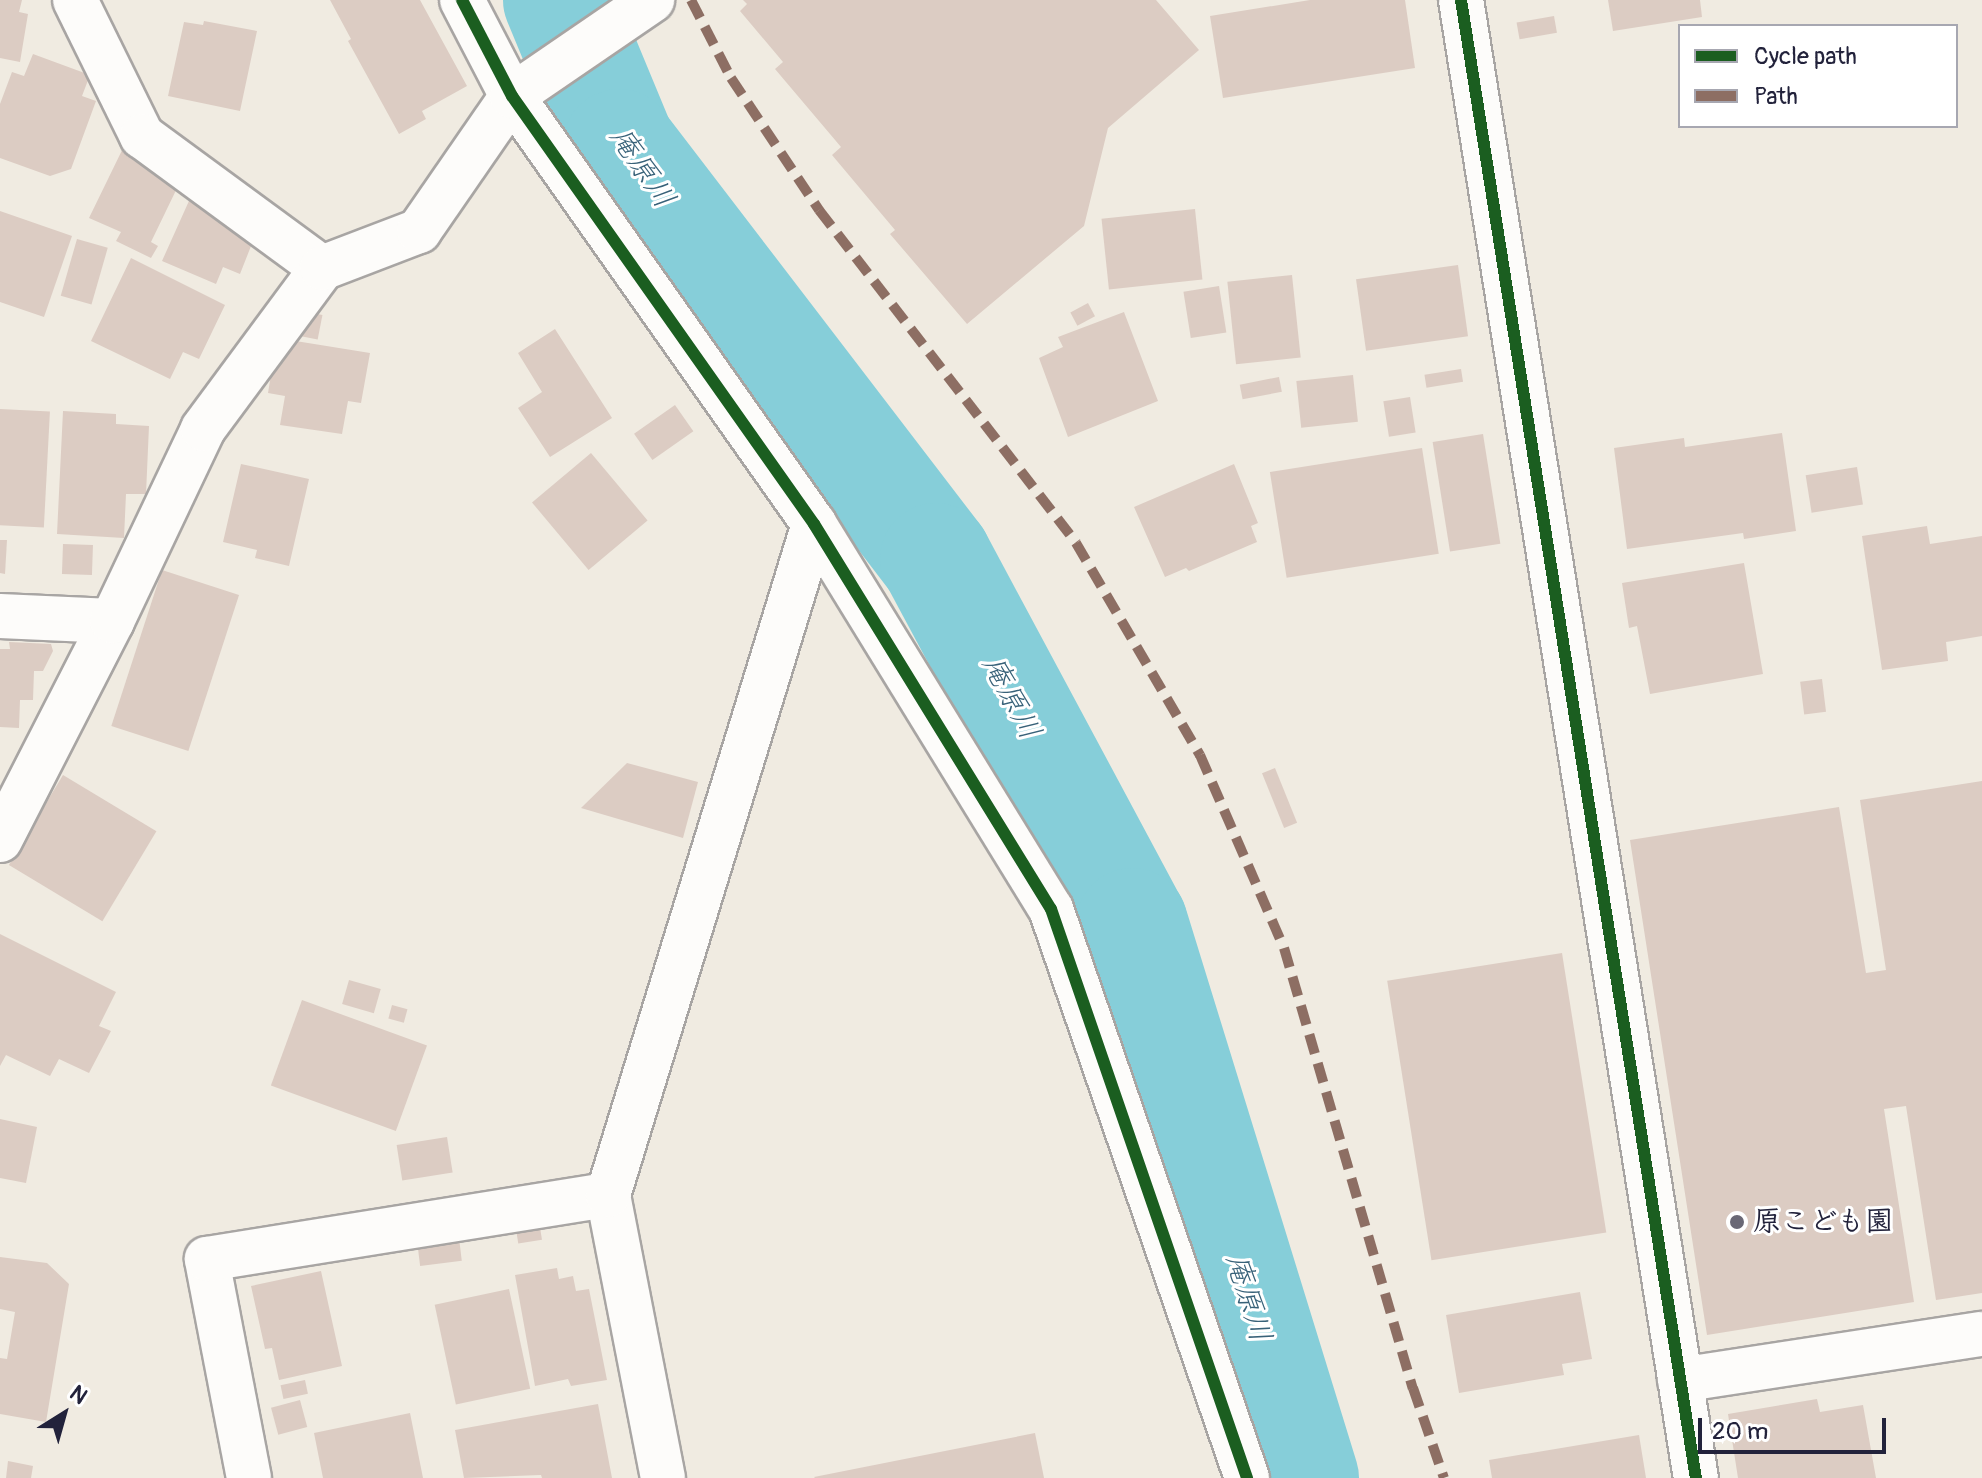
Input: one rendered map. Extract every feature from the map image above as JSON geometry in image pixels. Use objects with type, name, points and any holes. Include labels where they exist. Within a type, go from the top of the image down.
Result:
[{"type":"street","points":[[75,0],[142,136],[322,268]]},
{"type":"street","points":[[462,0],[512,96],[814,524],[1051,909],[1247,1478]]},
{"type":"street","points":[[1461,0],[1696,1478]]},
{"type":"street","points":[[0,840],[112,621],[203,429],[322,268],[419,231],[512,96],[650,2]]},
{"type":"street","points":[[663,1478],[608,1195],[814,524]]},
{"type":"street","points":[[0,616],[112,621]]},
{"type":"street","points":[[249,1478],[207,1259],[608,1195]]},
{"type":"street","points":[[1680,1380],[1982,1334]]},
{"type":"building","points":[[0,0],[22,0],[19,12],[28,14],[20,62],[0,58]]},
{"type":"building","points":[[330,0],[420,0],[467,86],[422,111],[426,119],[399,134],[348,41],[351,39]]},
{"type":"building","points":[[743,0],[1156,0],[1199,50],[1108,128],[1084,226],[967,324],[890,234],[895,230],[832,155],[841,147],[775,69],[783,62],[740,11],[747,4]]},
{"type":"building","points":[[1310,0],[1405,0],[1415,68],[1223,98],[1210,16]]},
{"type":"building","points":[[1608,0],[1700,0],[1702,17],[1613,31]]},
{"type":"building","points":[[1554,16],[1557,33],[1520,39],[1517,23]]},
{"type":"building","points":[[204,21],[257,31],[240,111],[168,96],[184,22],[203,25]]},
{"type":"building","points":[[33,54],[90,75],[82,96],[96,101],[71,169],[50,176],[0,158],[0,104],[12,72],[24,76]]},
{"type":"building","points":[[127,140],[180,182],[151,242],[158,246],[151,258],[116,241],[121,232],[89,218]]},
{"type":"building","points":[[193,192],[253,241],[240,274],[223,267],[216,284],[162,261]]},
{"type":"building","points":[[1195,209],[1202,280],[1109,289],[1102,219]]},
{"type":"building","points":[[0,211],[72,236],[44,317],[0,302]]},
{"type":"building","points":[[77,239],[108,248],[91,305],[61,296]]},
{"type":"building","points":[[131,258],[225,305],[199,359],[183,352],[170,379],[91,341]]},
{"type":"building","points":[[1458,265],[1468,336],[1366,351],[1356,279]]},
{"type":"building","points":[[1292,275],[1301,358],[1236,364],[1227,282]]},
{"type":"building","points":[[1219,286],[1226,332],[1191,338],[1183,292]]},
{"type":"building","points":[[1088,303],[1095,316],[1077,326],[1070,312]]},
{"type":"building","points":[[292,309],[322,315],[318,339],[287,334]]},
{"type":"building","points":[[1124,312],[1158,401],[1068,437],[1039,358],[1063,347],[1058,337]]},
{"type":"building","points":[[555,329],[612,418],[550,457],[518,408],[542,392],[518,353]]},
{"type":"building","points":[[277,338],[370,353],[361,403],[348,401],[342,434],[280,425],[285,396],[268,393]]},
{"type":"building","points":[[1461,369],[1463,382],[1426,388],[1424,375]]},
{"type":"building","points":[[1353,375],[1358,422],[1301,428],[1296,381]]},
{"type":"building","points":[[1279,377],[1282,392],[1243,399],[1240,385]]},
{"type":"building","points":[[1410,397],[1416,433],[1389,437],[1383,401]]},
{"type":"building","points":[[675,405],[693,431],[652,460],[634,434]]},
{"type":"building","points":[[0,409],[50,412],[44,527],[0,525]]},
{"type":"building","points":[[63,411],[116,414],[116,424],[149,426],[146,494],[126,494],[124,538],[57,534]]},
{"type":"building","points":[[1782,433],[1796,531],[1744,539],[1743,533],[1627,549],[1614,448],[1684,438],[1685,447]]},
{"type":"building","points":[[1483,434],[1500,544],[1450,552],[1433,442]]},
{"type":"building","points":[[1422,448],[1439,554],[1287,578],[1270,472]]},
{"type":"building","points":[[591,453],[648,520],[589,570],[532,502]]},
{"type":"building","points":[[241,464],[309,479],[289,566],[255,558],[257,550],[223,542]]},
{"type":"building","points":[[1234,464],[1258,523],[1251,526],[1257,542],[1189,571],[1186,568],[1165,577],[1134,507]]},
{"type":"building","points":[[1857,467],[1863,505],[1812,513],[1806,475]]},
{"type":"building","points":[[1927,526],[1930,544],[1982,536],[1982,636],[1946,642],[1948,661],[1882,670],[1862,536]]},
{"type":"building","points":[[0,540],[7,540],[5,574],[0,573]]},
{"type":"building","points":[[63,544],[93,545],[92,575],[62,574]]},
{"type":"building","points":[[1744,563],[1763,674],[1650,694],[1637,626],[1629,628],[1622,583]]},
{"type":"building","points":[[162,570],[239,595],[188,751],[111,726]]},
{"type":"building","points":[[9,642],[51,644],[53,651],[43,671],[34,671],[33,700],[20,700],[19,728],[0,727],[0,649],[10,649]]},
{"type":"building","points":[[1822,679],[1826,712],[1804,714],[1800,682]]},
{"type":"building","points":[[627,763],[698,782],[683,838],[581,808]]},
{"type":"building","points":[[1275,768],[1297,823],[1284,828],[1262,773]]},
{"type":"building","points":[[63,775],[156,831],[102,921],[9,865]]},
{"type":"building","points":[[1982,781],[1982,1293],[1936,1300],[1906,1106],[1884,1109],[1914,1302],[1707,1335],[1630,840],[1839,807],[1866,973],[1886,970],[1860,800]]},
{"type":"building","points":[[0,934],[116,992],[99,1026],[111,1031],[89,1073],[59,1059],[50,1076],[6,1055],[0,1066]]},
{"type":"building","points":[[1562,953],[1606,1233],[1431,1260],[1387,981]]},
{"type":"building","points":[[349,980],[381,989],[374,1013],[342,1004]]},
{"type":"building","points":[[302,1000],[427,1045],[396,1131],[271,1086]]},
{"type":"building","points":[[392,1005],[407,1009],[404,1023],[388,1019]]},
{"type":"building","points":[[0,1119],[37,1127],[26,1183],[0,1178]]},
{"type":"building","points":[[447,1137],[453,1173],[402,1181],[397,1145]]},
{"type":"building","points":[[539,1221],[542,1240],[518,1244],[515,1225]]},
{"type":"building","points":[[459,1238],[462,1261],[420,1266],[417,1243]]},
{"type":"building","points":[[0,1257],[47,1263],[69,1284],[46,1422],[0,1414],[0,1358],[7,1359],[15,1312],[0,1309]]},
{"type":"building","points":[[557,1268],[559,1279],[573,1276],[576,1291],[589,1289],[607,1380],[571,1386],[568,1379],[535,1386],[515,1275]]},
{"type":"building","points":[[321,1271],[342,1366],[279,1380],[272,1348],[265,1349],[251,1286]]},
{"type":"building","points":[[509,1289],[530,1389],[456,1405],[435,1305]]},
{"type":"building","points":[[1580,1292],[1592,1359],[1562,1364],[1564,1375],[1459,1393],[1446,1315]]},
{"type":"building","points":[[305,1380],[308,1394],[283,1399],[281,1385]]},
{"type":"building","points":[[1817,1399],[1820,1412],[1863,1405],[1876,1478],[1738,1478],[1728,1414]]},
{"type":"building","points":[[300,1400],[307,1427],[278,1435],[271,1408]]},
{"type":"building","points":[[598,1404],[612,1478],[542,1478],[541,1475],[464,1478],[455,1430]]},
{"type":"building","points":[[410,1413],[423,1478],[323,1478],[314,1433]]},
{"type":"building","points":[[1035,1433],[1044,1478],[814,1477]]},
{"type":"building","points":[[1639,1435],[1646,1478],[1492,1478],[1489,1460]]},
{"type":"building","points":[[8,1461],[33,1466],[31,1478],[6,1478]]},
{"type":"waterway","name":"庵原川","points":[[559,0],[619,145],[936,559],[1132,924],[1303,1478]]},
{"type":"marked path","points":[[691,0],[731,78],[819,210],[1076,543],[1200,755],[1284,948],[1413,1388],[1444,1478]]},
{"type":"cycle path","points":[[462,0],[512,96],[814,524],[1051,909],[1247,1478]]},
{"type":"cycle path","points":[[1461,0],[1696,1478]]},
{"type":"place","name":"原こども園","points":[[1737,1222]]}]
